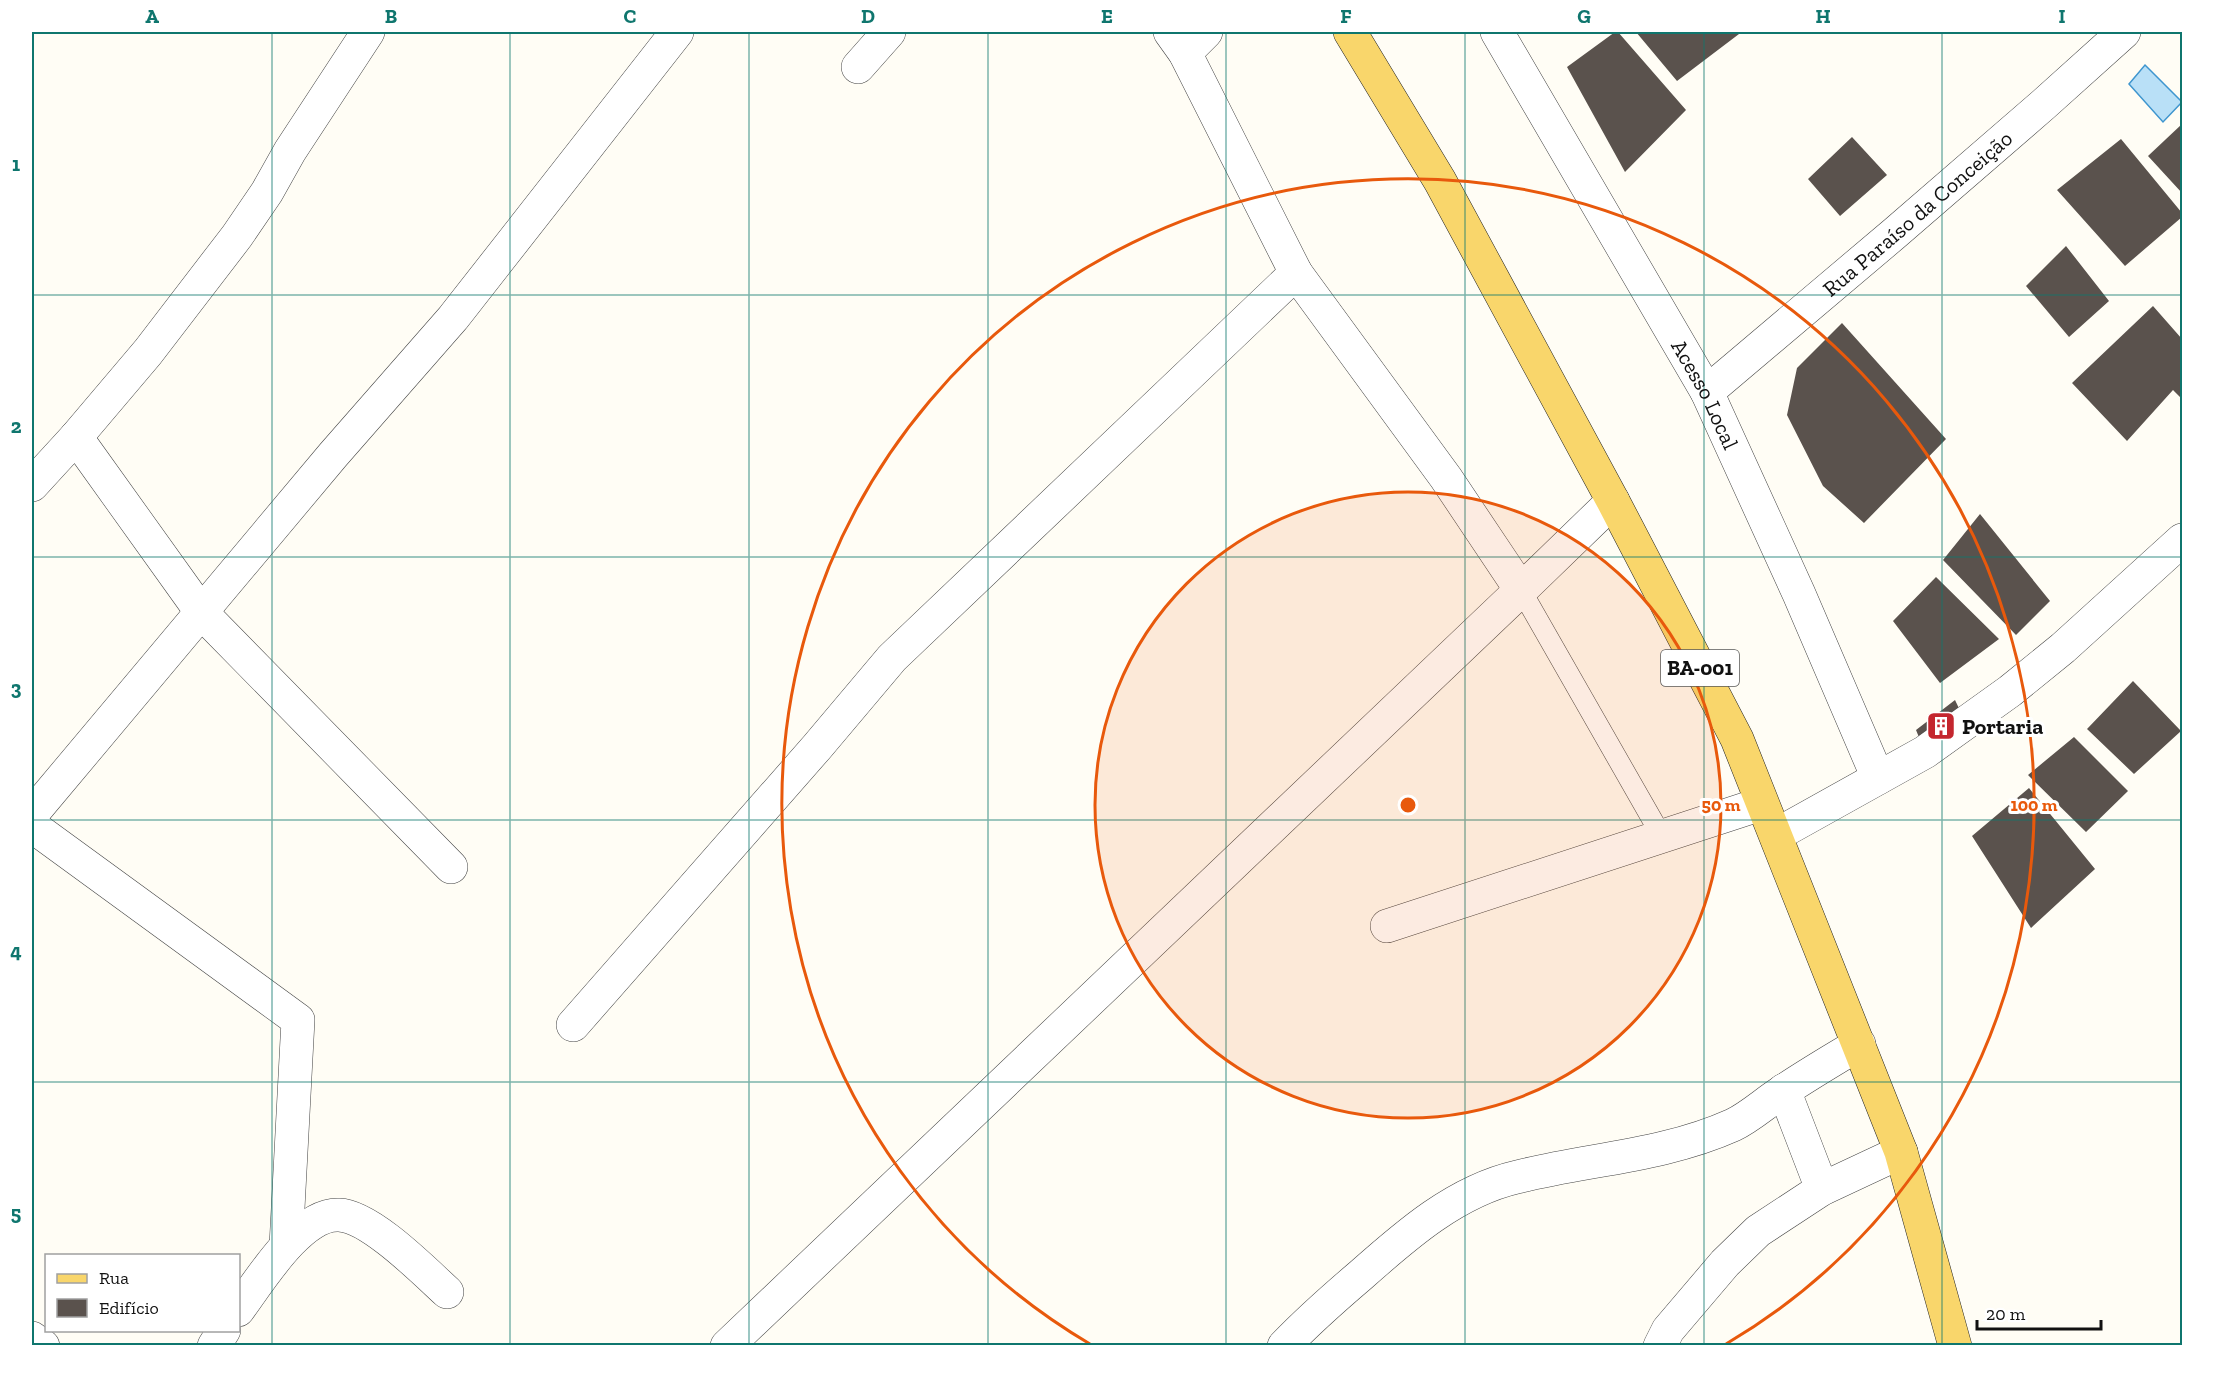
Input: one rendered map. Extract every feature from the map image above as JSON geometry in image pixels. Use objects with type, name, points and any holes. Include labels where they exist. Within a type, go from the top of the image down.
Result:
[{"type":"main road","name":"BA-001","points":[[1350,32],[1440,181],[1613,501],[1737,739],[1901,1152],[1955,1346]]},
{"type":"street","points":[[32,485],[148,352],[237,236],[368,32]]},
{"type":"street","points":[[32,814],[333,455],[453,318],[677,32]]},
{"type":"street","points":[[858,67],[889,32]]},
{"type":"street","name":"Acesso Local","points":[[1497,32],[1707,392],[1799,594],[1878,778]]},
{"type":"street","name":"Rua Paraíso da Conceição","points":[[1707,392],[1922,210],[2124,32]]},
{"type":"street","points":[[1187,39],[1296,273],[1440,469],[1521,590]]},
{"type":"street","points":[[573,1025],[817,747],[892,657],[1296,273]]},
{"type":"street","points":[[76,437],[202,613],[452,867]]},
{"type":"street","points":[[727,1346],[1613,501]]},
{"type":"street","points":[[1776,835],[1925,752],[2010,692],[2063,648],[2182,540]]},
{"type":"street","points":[[1387,926],[1761,804]]},
{"type":"street","points":[[32,826],[298,1020],[286,1246]]},
{"type":"street","points":[[1284,1346],[1311,1318],[1401,1240],[1442,1211],[1482,1189],[1515,1177],[1656,1152],[1735,1124],[1784,1090],[1859,1044]]},
{"type":"street","points":[[1784,1090],[1822,1189]]},
{"type":"street","points":[[1660,1346],[1668,1330],[1733,1255],[1758,1231],[1822,1189],[1901,1152]]},
{"type":"street","points":[[240,1308],[286,1246],[307,1226],[321,1218],[340,1215],[379,1234],[407,1255],[447,1292]]},
{"type":"street","points":[[214,1346],[223,1332]]},
{"type":"street","points":[[32,1338],[43,1346]]},
{"type":"lane","points":[[1521,590],[1661,835]]},
{"type":"water","points":[[2145,65],[2182,102],[2163,122],[2129,84]]},
{"type":"building","points":[[1618,32],[1686,110],[1625,172],[1567,67]]},
{"type":"building","points":[[1636,32],[1737,32],[1739,34],[1677,81]]},
{"type":"building","points":[[2182,124],[2182,193],[2148,156]]},
{"type":"building","points":[[1852,137],[1887,175],[1840,216],[1808,179]]},
{"type":"building","points":[[2121,139],[2182,213],[2182,217],[2125,266],[2057,190]]},
{"type":"building","points":[[2066,246],[2109,301],[2069,337],[2026,286]]},
{"type":"building","points":[[2153,306],[2182,339],[2182,399],[2173,390],[2127,441],[2072,383]]},
{"type":"building","points":[[1842,323],[1946,439],[1864,523],[1823,486],[1787,415],[1797,368]]},
{"type":"building","points":[[1980,514],[2050,601],[2016,635],[1943,560]]},
{"type":"building","points":[[1936,577],[1999,639],[1940,683],[1893,621]]},
{"type":"building","points":[[2133,681],[2181,731],[2134,774],[2087,729]]},
{"type":"building","name":"Portaria","points":[[1955,700],[1966,723],[1925,752],[1916,730]]},
{"type":"building","points":[[2074,737],[2128,791],[2086,832],[2028,775]]},
{"type":"building","points":[[2029,788],[2095,869],[2031,928],[1972,836]]},
{"type":"place","name":"Portaria","points":[[1941,726]]}]
